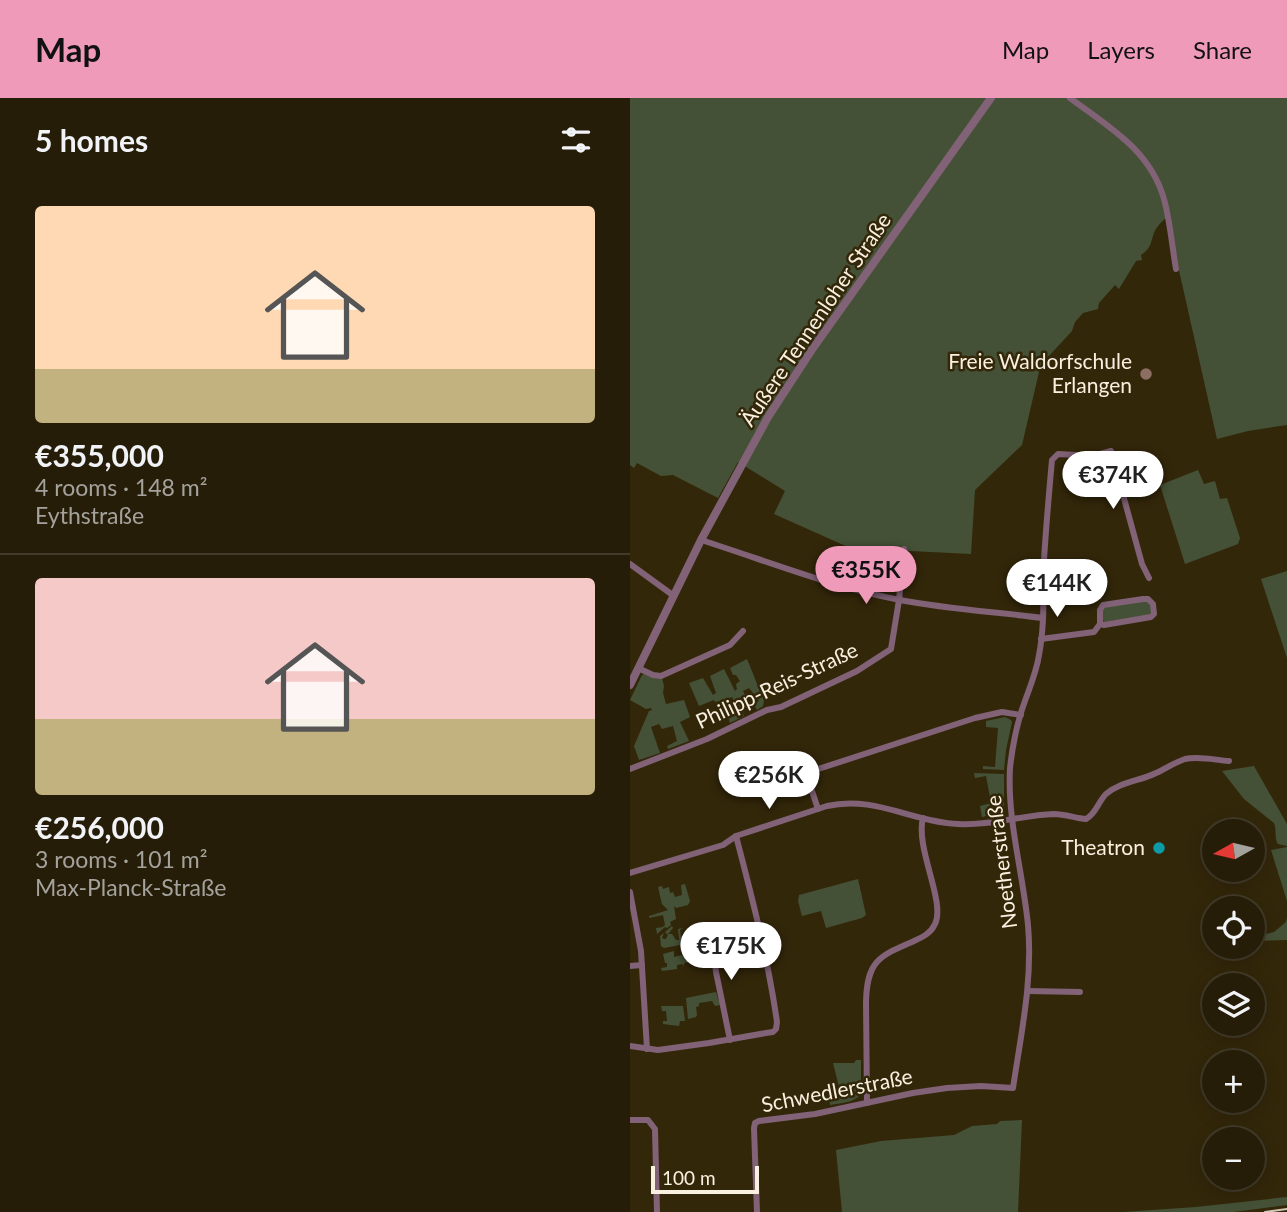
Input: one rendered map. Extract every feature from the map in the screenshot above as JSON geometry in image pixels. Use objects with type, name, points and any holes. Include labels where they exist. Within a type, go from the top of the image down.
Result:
[{"type":"street","name":"Äußere Tennenloher Straße","points":[[630,685],[701,540],[768,417],[991,98]]},
{"type":"street","points":[[1070,98],[1129,142],[1154,174],[1165,203],[1176,269]]},
{"type":"street","name":"Noetherstraße","points":[[1013,1088],[1028,991],[1030,951],[1011,804],[1010,769],[1021,715],[1037,667],[1043,618],[1052,460],[1058,454],[1093,456],[1111,451],[1142,564],[1149,578]]},
{"type":"street","points":[[701,540],[850,588],[899,600],[1043,618]]},
{"type":"street","name":"Philipp-Reis-Straße","points":[[630,769],[707,738],[766,710],[781,707],[857,671],[891,649],[904,549]]},
{"type":"street","points":[[630,565],[674,596]]},
{"type":"street","points":[[1041,639],[1094,632],[1100,624],[1100,610],[1103,605],[1148,599],[1153,604],[1151,617],[1100,624]]},
{"type":"street","points":[[638,668],[656,676],[665,674],[730,645],[743,631]]},
{"type":"street","points":[[818,809],[806,773],[975,718],[1002,712],[1021,715]]},
{"type":"street","points":[[630,873],[723,845],[736,836],[842,803],[863,803],[944,823],[965,824],[1054,814],[1088,818],[1100,800],[1110,792],[1180,761],[1193,758],[1229,761]]},
{"type":"street","points":[[867,1103],[866,994],[869,974],[882,957],[925,935],[932,930],[937,920],[921,833],[923,818]]},
{"type":"street","points":[[630,1046],[665,1049],[730,1040],[773,1032],[776,1029],[778,1024],[763,942],[736,836]]},
{"type":"street","points":[[630,892],[642,965],[647,1049]]},
{"type":"street","points":[[711,927],[716,972],[730,1040]]},
{"type":"street","points":[[630,966],[642,965]]},
{"type":"street","points":[[1028,991],[1080,992]]},
{"type":"street","name":"Schwedlerstraße","points":[[757,1212],[754,1128],[759,1121],[816,1114],[947,1088],[1013,1088]]},
{"type":"street","points":[[630,1120],[651,1122],[655,1129],[657,1212]]},
{"type":"green space","points":[[630,98],[1287,98],[1287,425],[1217,439],[1167,217],[1155,230],[1149,247],[1141,255],[1142,260],[1136,261],[1119,289],[1115,285],[1099,303],[1098,309],[1083,313],[1039,372],[1022,445],[975,490],[971,554],[850,548],[774,514],[785,491],[738,462],[718,498],[673,475],[661,476],[637,463],[634,468],[630,465]]},
{"type":"green space","points":[[1198,470],[1204,484],[1215,481],[1220,499],[1227,498],[1240,538],[1238,544],[1185,564],[1160,485]]},
{"type":"green space","points":[[1287,571],[1287,658],[1261,579]]},
{"type":"green space","points":[[1144,601],[1150,603],[1152,611],[1149,615],[1104,622],[1102,618],[1105,606]]},
{"type":"green space","points":[[747,659],[764,701],[763,706],[757,710],[753,703],[759,701],[749,688],[743,691],[745,695],[741,697],[744,716],[730,723],[725,716],[738,710],[732,697],[699,706],[689,683],[703,678],[713,695],[716,693],[710,676],[724,669],[735,691],[736,684],[740,681],[730,668]]},
{"type":"green space","points":[[644,674],[662,678],[666,704],[684,700],[690,717],[680,722],[689,741],[668,749],[667,746],[677,741],[673,726],[662,729],[659,724],[651,727],[660,753],[639,760],[634,746],[649,711],[652,710],[630,700]]},
{"type":"green space","points":[[1005,717],[1012,722],[1004,770],[983,769],[983,766],[995,767],[998,728],[986,727],[986,721]]},
{"type":"green space","points":[[1254,766],[1287,824],[1287,846],[1278,844],[1274,823],[1244,799],[1222,771]]},
{"type":"green space","points":[[974,773],[1004,774],[1004,807],[1000,813],[982,817],[980,806],[991,803],[986,776],[975,778]]},
{"type":"green space","points":[[1287,847],[1287,901],[1271,850]]},
{"type":"green space","points":[[858,879],[866,915],[862,918],[826,928],[821,911],[802,916],[799,895]]},
{"type":"green space","points":[[685,884],[690,901],[688,905],[676,908],[674,906],[676,919],[657,934],[656,928],[665,925],[663,915],[649,916],[668,910],[662,904],[658,887],[669,887],[670,893],[673,892],[675,897],[682,895],[681,885]]},
{"type":"green space","points":[[1287,917],[1287,940],[1265,941],[1265,934],[1274,932],[1286,922]]},
{"type":"green space","points":[[672,926],[668,934],[672,934],[676,940],[679,940],[678,929],[683,928],[680,930],[681,937],[692,935],[690,950],[681,952],[680,945],[664,948],[661,946],[660,936],[664,933],[662,938],[666,939],[668,935],[665,932]]},
{"type":"green space","points":[[708,946],[710,951],[689,957],[689,962],[684,963],[684,966],[677,965],[677,969],[662,971],[661,968],[667,967],[663,954],[674,951],[674,957],[699,950],[698,947]]},
{"type":"green space","points":[[716,992],[720,1005],[715,1006],[712,1001],[699,1003],[696,1017],[688,1019],[686,998]]},
{"type":"green space","points":[[661,1006],[683,1006],[685,1021],[680,1021],[679,1026],[663,1024],[663,1021],[667,1021],[666,1011],[662,1011]]},
{"type":"green space","points":[[861,1060],[861,1093],[852,1101],[830,1105],[829,1098],[841,1095],[833,1063],[854,1063]]},
{"type":"green space","points":[[1022,1120],[1018,1212],[842,1212],[836,1150],[881,1141],[954,1135],[972,1126]]},
{"type":"green space","points":[[1287,1197],[1287,1205],[1233,1212],[1123,1212],[1196,1207]]},
{"type":"railway","points":[[1265,1212],[1287,1209]]},
{"type":"place","name":"Freie Waldorfschule Erlangen","points":[[1146,374]]},
{"type":"place","name":"Theatron","points":[[1159,848]]}]
